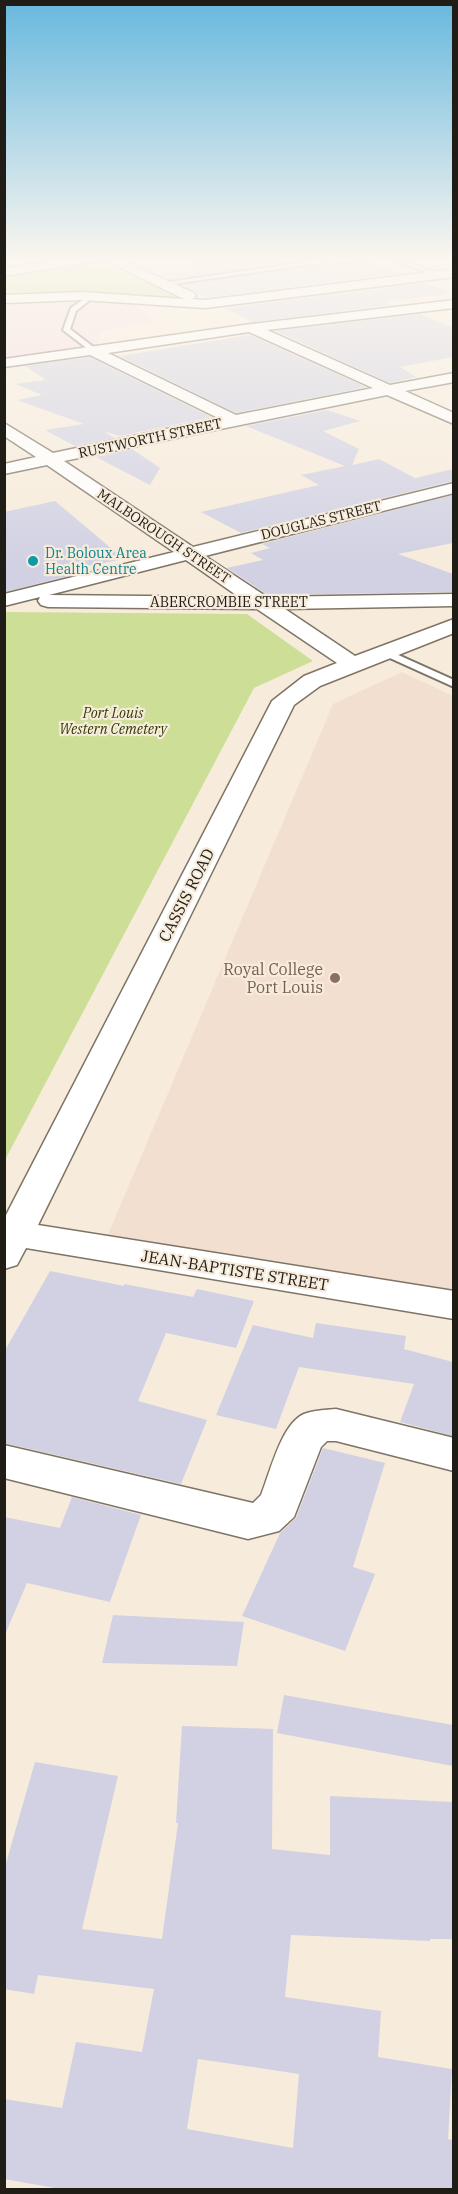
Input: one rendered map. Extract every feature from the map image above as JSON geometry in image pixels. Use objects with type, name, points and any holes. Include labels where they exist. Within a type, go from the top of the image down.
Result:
[{"type":"street","points":[[4,363],[31,359]]},
{"type":"street","points":[[110,359],[234,420]]},
{"type":"street","points":[[322,359],[453,419]]},
{"type":"street","name":"RUSTWORTH STREET","points":[[4,469],[453,376]]},
{"type":"street","name":"MALBOROUGH STREET","points":[[4,428],[352,664]]},
{"type":"street","name":"DOUGLAS STREET","points":[[4,601],[453,488]]},
{"type":"street","name":"ABERCROMBIE STREET","points":[[4,601],[263,603],[453,600]]},
{"type":"street","name":"CASSIS ROAD","points":[[10,1245],[284,701],[312,681],[453,625]]},
{"type":"street","name":"JEAN-BAPTISTE STREET","points":[[10,1245],[453,1305]]},
{"type":"street","points":[[4,1461],[248,1521],[264,1519],[279,1505],[303,1439],[316,1426],[336,1425],[453,1455]]},
{"type":"lane","points":[[385,652],[453,684]]},
{"type":"shaded area","name":"Royal College Port Louis","points":[[402,672],[453,696],[453,1301],[101,1251],[333,704]]},
{"type":"green space","name":"Port Louis Western Cemetery","points":[[5,612],[247,614],[313,661],[254,688],[5,1160]]},
{"type":"building","points":[[73,359],[95,359],[211,417],[120,436],[104,431],[114,438],[75,446],[45,430],[84,424],[17,400],[42,395],[16,384],[46,380],[25,366]]},
{"type":"building","points":[[126,359],[304,359],[366,387],[236,413]]},
{"type":"building","points":[[338,359],[440,359],[400,367],[416,377],[390,383]]},
{"type":"building","points":[[327,410],[360,421],[323,431],[359,449],[352,465],[379,459],[415,478],[453,469],[453,481],[241,533],[201,512],[319,485],[301,475],[345,466],[246,426]]},
{"type":"building","points":[[132,449],[160,468],[150,485],[96,457]]},
{"type":"building","points":[[453,495],[453,543],[398,554],[453,574],[453,592],[268,595],[227,568],[263,560],[251,553],[270,548],[262,544]]},
{"type":"building","points":[[55,501],[124,559],[71,569],[77,574],[4,592],[4,512]]},
{"type":"building","points":[[50,1271],[193,1297],[197,1289],[254,1301],[236,1348],[166,1333],[138,1401],[207,1420],[181,1484],[4,1443],[4,1352]]},
{"type":"building","points":[[316,1323],[406,1336],[404,1349],[453,1362],[453,1436],[400,1422],[414,1384],[299,1367],[276,1429],[216,1415],[253,1325],[313,1338]]},
{"type":"building","points":[[323,1448],[385,1463],[353,1567],[375,1574],[345,1651],[242,1616],[280,1533],[296,1518]]},
{"type":"building","points":[[72,1497],[141,1515],[110,1602],[27,1583],[4,1637],[4,1517],[60,1528]]},
{"type":"building","points":[[113,1615],[244,1622],[237,1666],[102,1663]]},
{"type":"building","points":[[284,1695],[453,1725],[453,1766],[277,1733]]},
{"type":"building","points":[[182,1726],[273,1729],[272,1849],[330,1855],[330,1796],[453,1802],[453,1939],[430,1939],[430,1941],[291,1935],[285,1997],[381,2011],[378,2057],[452,2069],[448,2139],[453,2140],[453,2190],[66,2190],[4,2179],[4,2099],[62,2108],[76,2042],[142,2052],[154,1989],[38,1975],[34,1994],[4,1989],[4,1870],[35,1762],[118,1776],[82,1929],[162,1939],[178,1823],[176,1823]],"holes":[[[198,2059],[299,2074],[293,2148],[187,2129]]]},
{"type":"place","name":"Dr. Boloux Area Health Centre","points":[[33,561]]},
{"type":"place","name":"Royal College Port Louis","points":[[335,978]]}]
